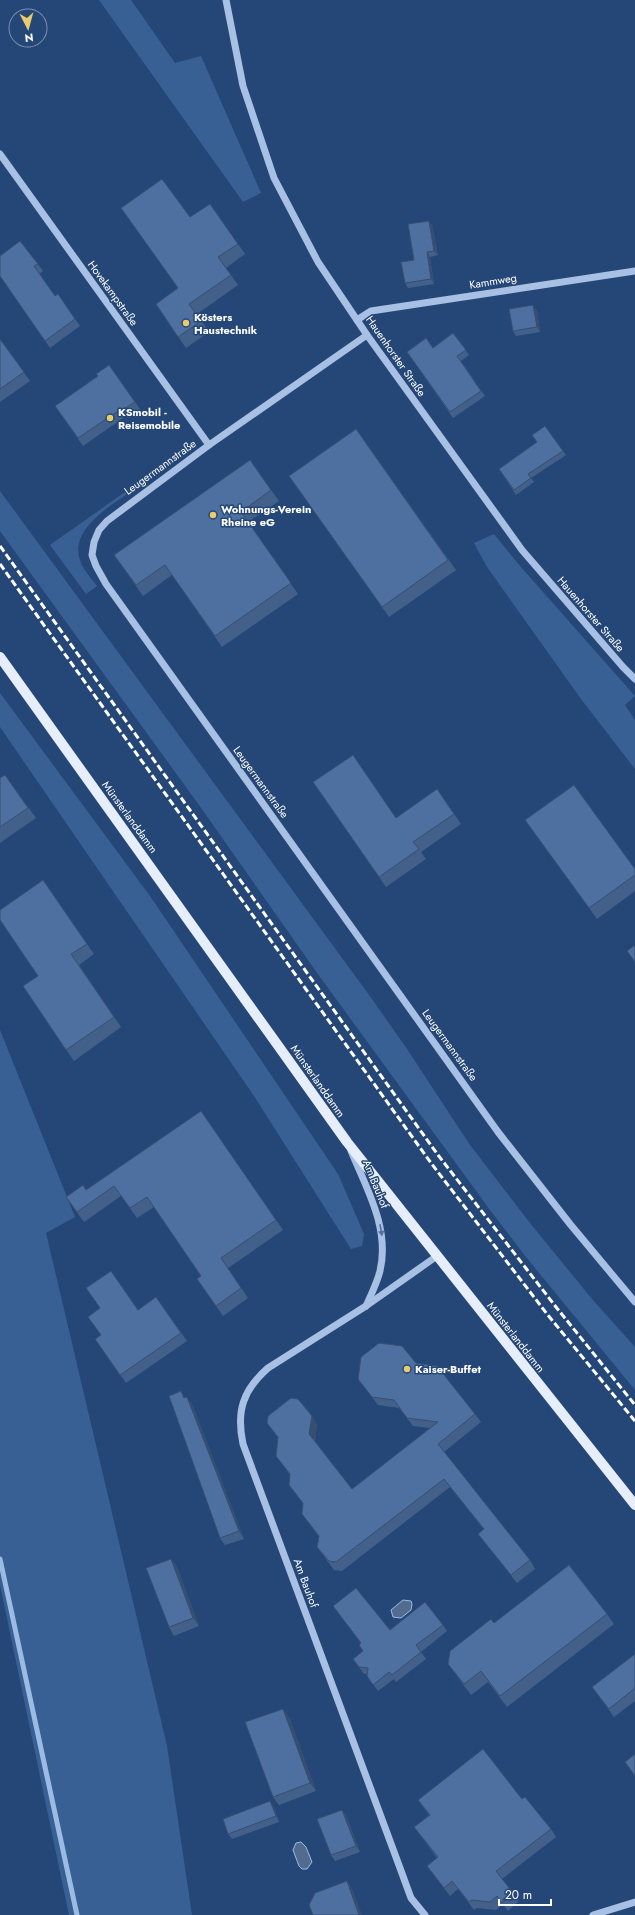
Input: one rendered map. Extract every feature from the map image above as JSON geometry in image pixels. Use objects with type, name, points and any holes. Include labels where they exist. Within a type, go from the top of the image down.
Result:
[{"type":"main road","name":"Münsterlanddamm","points":[[0,657],[347,1142],[635,1505]]},
{"type":"street","name":"Hauenhorster Straße","points":[[226,0],[243,86],[274,178],[318,262],[367,335],[522,550],[623,667],[635,678]]},
{"type":"street","name":"Hovekampstraße","points":[[0,154],[209,445]]},
{"type":"street","name":"Kammweg","points":[[357,320],[371,311],[635,271]]},
{"type":"street","name":"Leugermannstraße","points":[[367,335],[209,445],[107,521],[99,530],[94,542],[92,555],[96,566],[124,610],[498,1132],[570,1224],[635,1302]]},
{"type":"street","name":"Am Bauhof","points":[[347,1142],[375,1206],[382,1242],[380,1271],[366,1306]]},
{"type":"street","name":"Am Bauhof","points":[[425,1915],[411,1898],[243,1444],[241,1432],[242,1402],[257,1378],[268,1368],[366,1306],[437,1256]]},
{"type":"street","points":[[593,1915],[635,1902]]},
{"type":"shaded area","points":[[99,0],[131,0],[175,63],[201,56],[261,193],[243,202]]},
{"type":"shaded area","points":[[132,487],[133,490],[94,519],[86,528],[81,538],[78,549],[81,564],[97,586],[86,594],[50,545]]},
{"type":"shaded area","points":[[0,491],[372,999],[470,1145],[530,1223],[592,1299],[635,1347],[635,1390],[526,1257],[490,1210],[320,977],[199,805],[0,531]]},
{"type":"shaded area","points":[[494,534],[520,566],[635,696],[625,705],[635,720],[635,769],[581,699],[487,567],[474,543]]},
{"type":"shaded area","points":[[0,693],[150,896],[338,1174],[364,1234],[362,1246],[351,1249],[254,1096],[0,727]]},
{"type":"shaded area","points":[[0,1030],[75,1217],[46,1233],[167,1746],[192,1915],[69,1915],[0,1585]]},
{"type":"shaded area","points":[[403,1600],[411,1601],[411,1610],[401,1618],[393,1617],[391,1610]]},
{"type":"shaded area","points":[[301,1842],[306,1847],[312,1862],[307,1869],[302,1869],[299,1866],[293,1850],[296,1843]]},
{"type":"building","points":[[162,179],[190,217],[210,204],[238,244],[218,257],[231,275],[189,304],[201,321],[178,337],[156,304],[178,288],[121,208]]},
{"type":"building","points":[[429,221],[434,251],[427,252],[431,279],[405,283],[401,262],[414,260],[408,224]]},
{"type":"building","points":[[20,241],[38,264],[34,266],[55,296],[58,294],[75,319],[45,341],[0,276],[0,256]]},
{"type":"building","points":[[533,305],[537,327],[513,331],[509,309]]},
{"type":"building","points":[[453,333],[466,350],[457,356],[481,391],[450,412],[407,352],[426,338],[433,348]]},
{"type":"building","points":[[0,339],[24,372],[0,389]]},
{"type":"building","points":[[109,365],[135,402],[122,410],[121,409],[78,438],[55,406],[98,376],[96,374]]},
{"type":"building","points":[[545,426],[563,451],[528,474],[531,478],[514,490],[499,469],[537,442],[532,435]]},
{"type":"building","points":[[356,429],[448,560],[382,607],[289,476]]},
{"type":"building","points":[[250,460],[271,490],[241,512],[291,583],[215,636],[165,565],[136,585],[114,555]]},
{"type":"building","points":[[353,755],[396,818],[437,789],[454,814],[413,842],[419,849],[379,877],[313,782]]},
{"type":"building","points":[[5,775],[28,808],[0,827],[0,778]]},
{"type":"building","points":[[574,785],[635,869],[635,875],[589,908],[525,820]]},
{"type":"building","points":[[43,880],[87,944],[71,954],[114,1017],[66,1050],[23,986],[38,976],[0,920],[0,910]]},
{"type":"building","points":[[635,945],[635,962],[627,951]]},
{"type":"building","points":[[201,1111],[276,1220],[221,1258],[241,1288],[216,1306],[197,1279],[201,1276],[147,1197],[130,1208],[114,1186],[77,1212],[66,1197],[83,1185],[86,1190]]},
{"type":"building","points":[[111,1271],[138,1310],[156,1297],[181,1333],[120,1375],[95,1339],[101,1335],[88,1317],[100,1308],[86,1288]]},
{"type":"building","points":[[379,1343],[402,1346],[416,1363],[437,1366],[475,1414],[438,1444],[530,1560],[511,1575],[478,1534],[484,1529],[444,1479],[336,1562],[329,1561],[317,1547],[319,1536],[302,1514],[303,1503],[289,1485],[290,1474],[276,1456],[278,1437],[267,1423],[268,1416],[291,1398],[298,1399],[312,1416],[309,1434],[352,1489],[438,1422],[407,1418],[394,1400],[372,1397],[358,1379],[361,1357]]},
{"type":"building","points":[[181,1391],[184,1398],[187,1397],[239,1531],[220,1538],[169,1396]]},
{"type":"building","points":[[171,1559],[193,1618],[169,1627],[146,1568]]},
{"type":"building","points":[[569,1565],[607,1614],[500,1696],[481,1671],[464,1684],[448,1664],[450,1651],[491,1619],[494,1623]]},
{"type":"building","points":[[356,1588],[390,1630],[425,1602],[443,1625],[416,1645],[421,1652],[392,1675],[389,1672],[373,1685],[367,1676],[368,1668],[359,1667],[353,1659],[363,1651],[359,1645],[361,1643],[333,1606]]},
{"type":"building","points":[[635,1654],[635,1688],[609,1709],[592,1687]]},
{"type":"building","points":[[283,1709],[310,1783],[273,1797],[245,1722]]},
{"type":"building","points":[[483,1749],[522,1799],[525,1797],[551,1829],[496,1871],[513,1893],[502,1903],[497,1896],[490,1902],[472,1900],[469,1902],[452,1881],[444,1888],[427,1866],[438,1857],[414,1827],[430,1815],[418,1800]]},
{"type":"building","points":[[635,1754],[635,1776],[625,1762]]},
{"type":"building","points":[[270,1801],[276,1816],[228,1834],[223,1819]]},
{"type":"building","points":[[342,1810],[356,1846],[331,1855],[317,1819]]},
{"type":"building","points":[[347,1881],[359,1915],[313,1915],[309,1905],[315,1893]]},
{"type":"waterway","points":[[0,1559],[77,1915]]},
{"type":"railway","points":[[0,546],[438,1155],[556,1307],[635,1405]]},
{"type":"railway","points":[[0,564],[431,1163],[547,1314],[635,1421]]},
{"type":"place","name":"Kösters Haustechnik","points":[[186,323]]},
{"type":"place","name":"KSmobil - Reisemobile","points":[[110,418]]},
{"type":"place","name":"Wohnungs-Verein Rheine eG","points":[[213,515]]},
{"type":"place","name":"Kaiser-Buffet","points":[[407,1369]]}]
